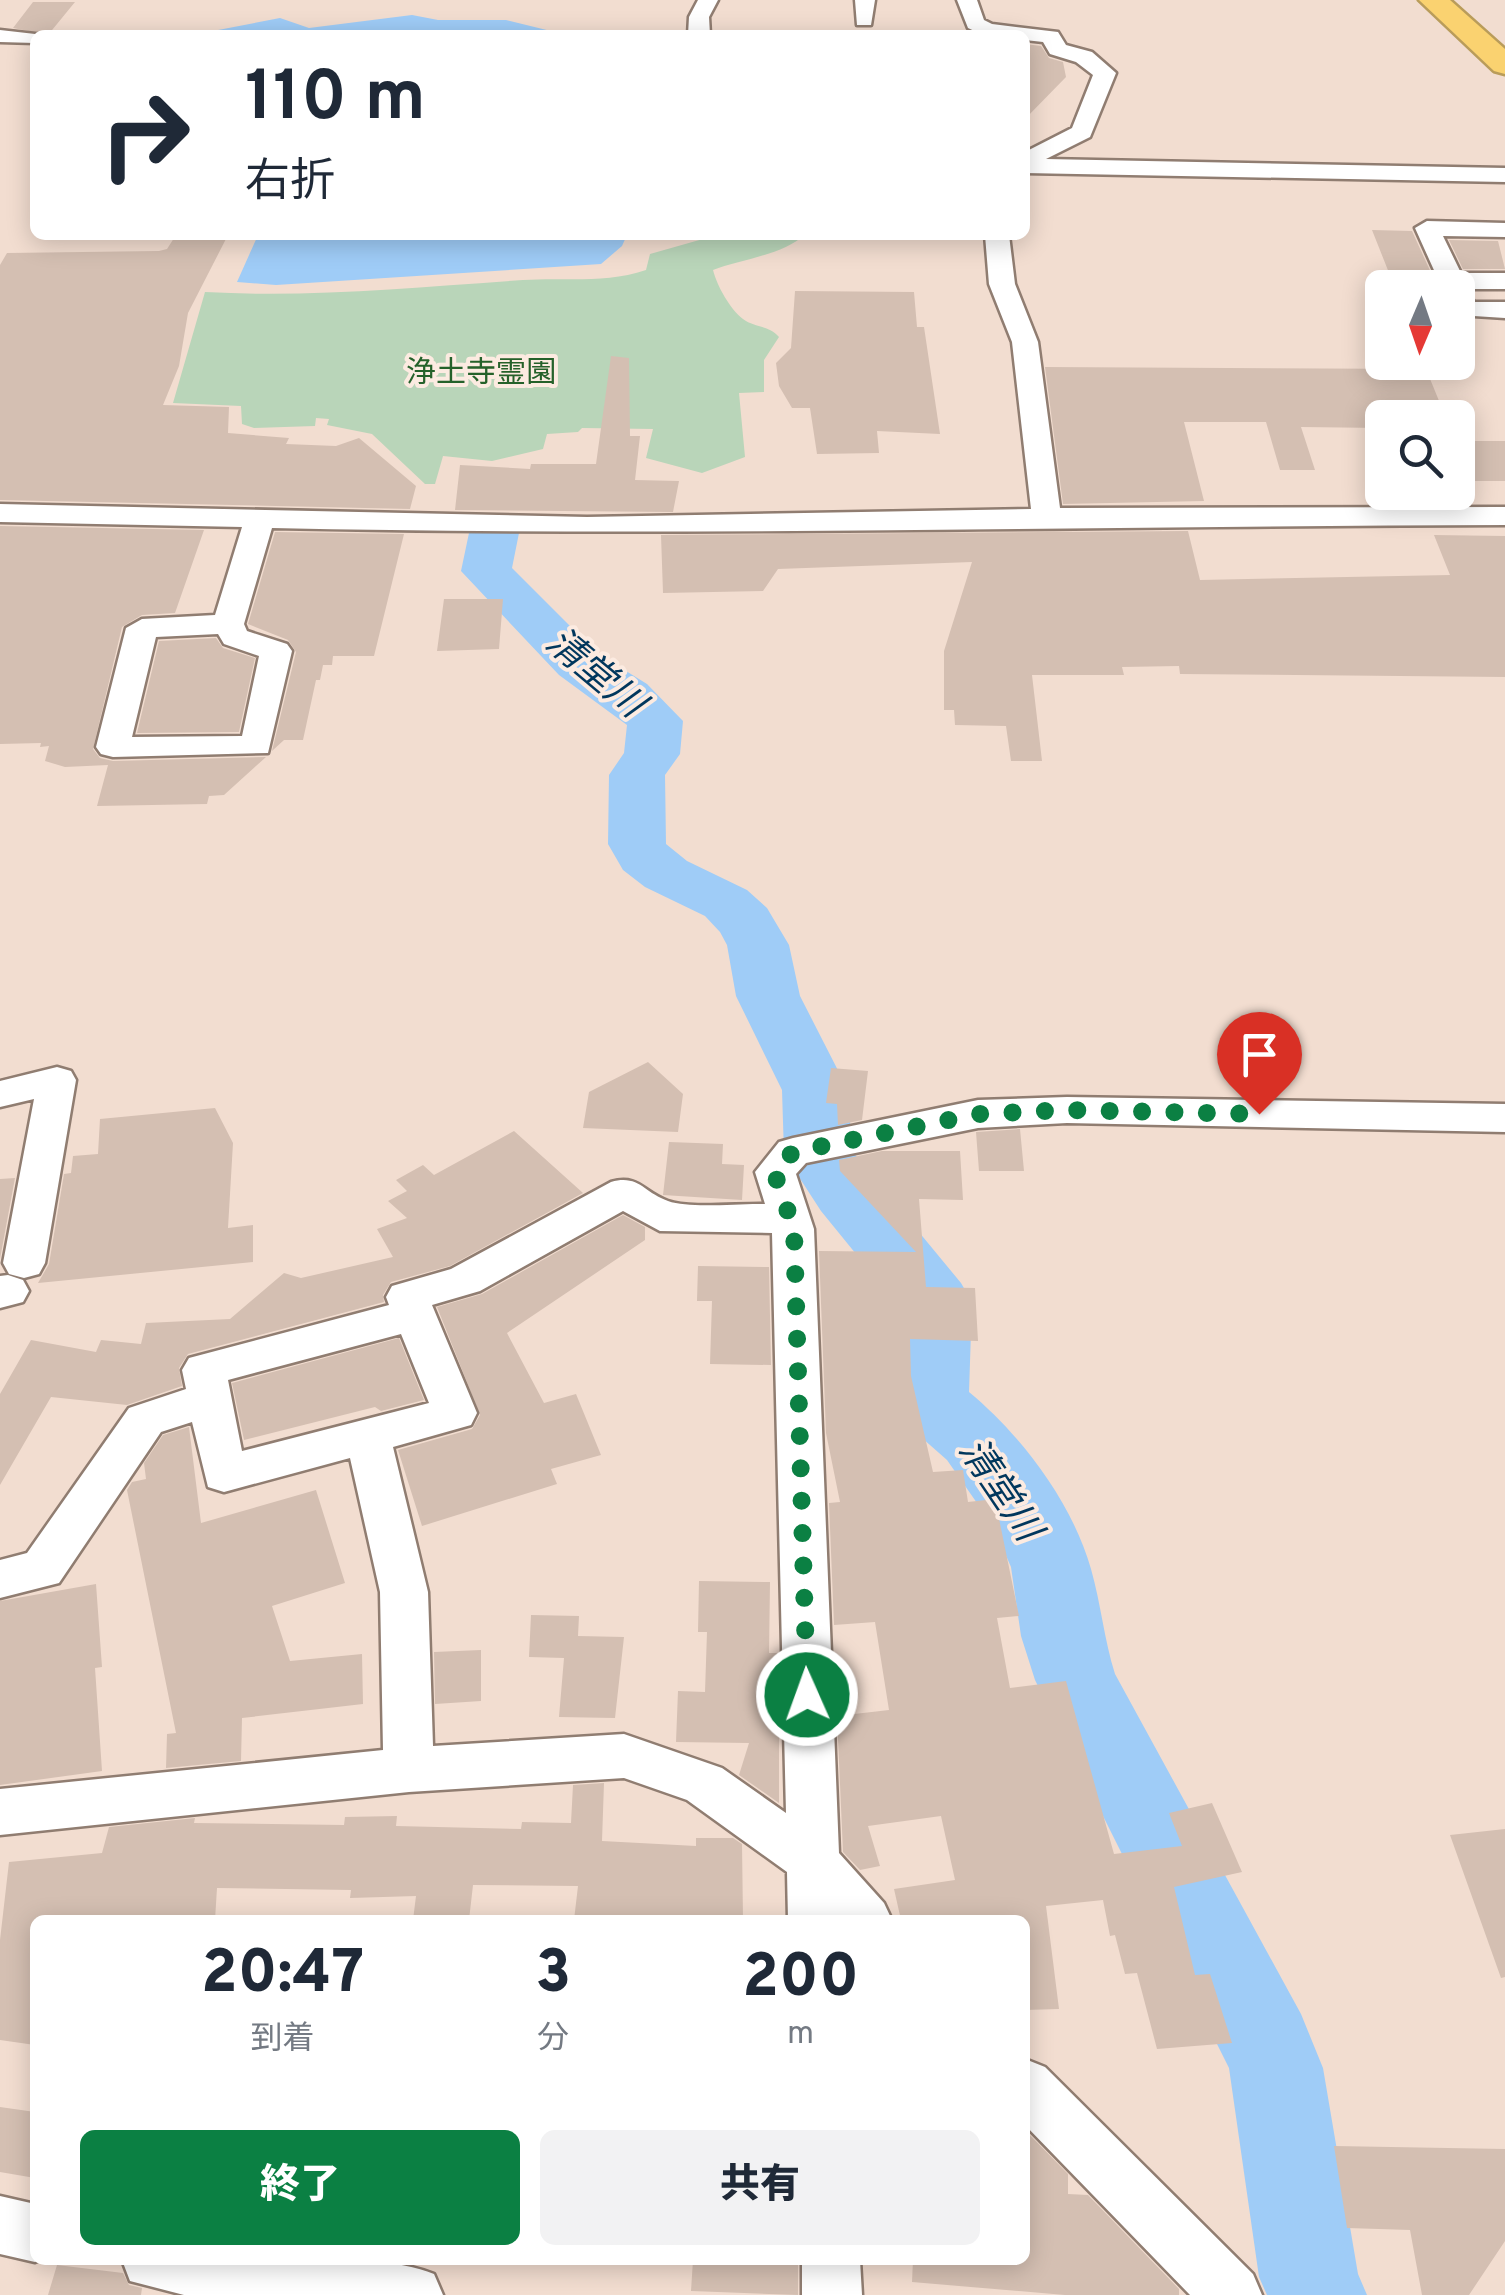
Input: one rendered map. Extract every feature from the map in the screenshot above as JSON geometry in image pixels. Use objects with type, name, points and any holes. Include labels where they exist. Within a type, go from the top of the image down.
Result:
[{"type":"highway","points":[[1433,0],[1505,65]]},
{"type":"highway","points":[[1461,0],[1505,39]]},
{"type":"street","points":[[699,30],[699,17],[708,0]]},
{"type":"street","points":[[967,0],[974,24],[988,30]]},
{"type":"street","points":[[1030,34],[1051,36],[1058,49],[1084,57],[1104,72],[1082,132],[1030,160]]},
{"type":"street","points":[[0,36],[30,37]]},
{"type":"street","points":[[1030,163],[1498,181]]},
{"type":"street","points":[[1447,270],[1427,228],[1505,230]]},
{"type":"street","points":[[998,240],[1002,284],[1025,342],[1046,517]]},
{"type":"street","points":[[1475,285],[1505,281]]},
{"type":"street","points":[[1475,309],[1505,310]]},
{"type":"street","points":[[0,513],[587,526],[1046,517],[1505,516]]},
{"type":"street","points":[[228,624],[142,628],[112,747],[256,746],[276,651],[236,637],[228,624],[259,521]]},
{"type":"street","points":[[0,1094],[57,1080],[11,1282]]},
{"type":"street","points":[[815,1915],[790,1220],[774,1172],[793,1152],[978,1114],[1067,1110],[1505,1118]]},
{"type":"street","points":[[414,1315],[204,1370],[224,1474],[455,1413],[414,1315],[406,1297],[465,1280],[624,1192],[660,1216],[790,1220]]},
{"type":"street","points":[[0,1578],[42,1569],[145,1420],[210,1398]]},
{"type":"street","points":[[368,1436],[404,1592],[409,1770]]},
{"type":"street","points":[[0,1812],[409,1770],[624,1756],[704,1784],[812,1860],[861,1915]]},
{"type":"street","points":[[1030,2091],[1232,2295]]},
{"type":"street","points":[[0,2225],[30,2232]]},
{"type":"street","points":[[831,2265],[832,2295]]},
{"type":"street","points":[[172,2274],[413,2295]]},
{"type":"green space","name":"浄土寺霊園","points":[[699,240],[798,240],[774,252],[713,270],[738,315],[779,337],[764,360],[764,392],[739,393],[745,457],[702,473],[646,458],[653,429],[582,428],[578,432],[547,434],[543,449],[492,461],[443,456],[435,484],[425,484],[372,434],[327,425],[329,419],[316,418],[315,426],[254,428],[242,424],[241,406],[173,403],[205,292],[324,293],[615,277],[646,270],[650,254]]},
{"type":"water","points":[[412,15],[438,20],[506,20],[547,30],[218,30],[280,18],[309,28]]},
{"type":"water","points":[[256,240],[625,240],[601,264],[276,285],[237,282]]},
{"type":"building","points":[[33,2],[75,2],[52,30],[13,28]]},
{"type":"building","points":[[1030,45],[1041,46],[1049,58],[1063,62],[1066,77],[1030,114]]},
{"type":"building","points":[[1372,230],[1412,231],[1430,270],[1388,270]]},
{"type":"building","points":[[173,240],[225,240],[188,313],[179,366],[163,405],[229,407],[228,433],[289,438],[286,444],[336,446],[359,438],[416,486],[410,509],[0,500],[0,265],[7,253],[167,249]]},
{"type":"building","points":[[1449,240],[1498,241],[1505,269],[1463,269]]},
{"type":"building","points":[[795,291],[914,292],[917,327],[924,327],[940,434],[877,431],[879,453],[817,454],[810,408],[792,408],[779,386],[776,363],[791,348]]},
{"type":"building","points":[[611,356],[629,358],[630,436],[640,436],[635,480],[679,481],[673,512],[455,510],[460,465],[530,469],[531,464],[596,464]]},
{"type":"building","points":[[1045,367],[1365,369],[1365,380],[1430,380],[1439,400],[1365,400],[1365,428],[1301,427],[1315,470],[1280,470],[1266,422],[1184,422],[1204,501],[1063,504]]},
{"type":"building","points":[[1475,441],[1505,441],[1505,481],[1475,481]]},
{"type":"building","points":[[0,526],[204,530],[175,613],[142,615],[122,627],[93,749],[100,758],[113,761],[266,757],[224,795],[209,796],[207,804],[97,806],[108,765],[65,767],[45,761],[49,746],[40,747],[41,743],[0,744]]},
{"type":"building","points":[[1188,531],[1200,580],[1450,575],[1434,535],[1505,536],[1505,677],[1180,674],[1179,666],[1122,667],[1124,675],[1032,675],[1042,761],[1011,761],[1006,726],[955,725],[954,710],[944,710],[944,651],[972,562],[778,569],[763,591],[663,593],[661,535]]},
{"type":"building","points":[[275,532],[404,534],[374,656],[333,656],[332,665],[323,665],[303,740],[284,740],[272,751],[296,652],[288,640],[248,624]]},
{"type":"building","points":[[444,599],[503,599],[499,649],[437,651]]},
{"type":"building","points":[[216,638],[223,648],[255,658],[239,732],[137,733],[159,641]]},
{"type":"building","points":[[648,1062],[683,1094],[678,1132],[583,1128],[589,1092]]},
{"type":"building","points":[[831,1068],[868,1071],[862,1120],[838,1125],[837,1104],[826,1103]]},
{"type":"building","points":[[215,1108],[233,1143],[228,1228],[253,1225],[253,1262],[38,1283],[49,1264],[64,1174],[71,1173],[73,1156],[98,1154],[100,1119]]},
{"type":"building","points":[[1020,1129],[1024,1171],[979,1171],[976,1132]]},
{"type":"building","points":[[514,1131],[583,1193],[450,1266],[391,1282],[383,1295],[384,1302],[188,1354],[179,1368],[182,1386],[127,1405],[51,1397],[0,1485],[0,1394],[31,1340],[96,1352],[101,1340],[141,1344],[146,1323],[230,1319],[284,1273],[301,1278],[393,1257],[377,1229],[407,1218],[388,1201],[407,1191],[396,1180],[423,1165],[434,1175]]},
{"type":"building","points":[[669,1142],[723,1144],[722,1164],[744,1165],[742,1200],[663,1195]]},
{"type":"building","points":[[882,1151],[960,1151],[963,1200],[919,1199],[926,1287],[975,1288],[978,1341],[910,1339],[911,1376],[933,1472],[963,1470],[968,1502],[995,1499],[1019,1616],[997,1618],[1010,1688],[1066,1681],[1114,1854],[1182,1846],[1169,1813],[1212,1803],[1242,1872],[1174,1887],[1195,1975],[1210,1974],[1232,2043],[1157,2049],[1137,1973],[1125,1974],[1115,1935],[1110,1936],[1103,1900],[1046,1906],[1059,2009],[1030,2010],[1030,1915],[900,1915],[894,1889],[955,1880],[941,1816],[868,1826],[880,1866],[860,1870],[843,1852],[837,1716],[889,1710],[875,1622],[834,1625],[829,1503],[840,1502],[826,1433],[819,1251],[916,1252],[840,1171],[839,1160]]},
{"type":"building","points":[[15,1178],[0,1259],[0,1179]]},
{"type":"building","points":[[623,1215],[645,1227],[645,1240],[507,1333],[544,1403],[576,1394],[601,1455],[551,1469],[557,1484],[422,1526],[398,1450],[472,1429],[480,1415],[437,1307],[482,1294]]},
{"type":"building","points":[[698,1266],[769,1267],[771,1365],[710,1364],[712,1301],[697,1301]]},
{"type":"building","points":[[399,1338],[424,1400],[381,1411],[375,1407],[244,1440],[232,1383]]},
{"type":"building","points":[[189,1427],[201,1523],[316,1490],[345,1583],[272,1606],[290,1661],[362,1654],[363,1704],[242,1718],[241,1761],[166,1768],[167,1734],[176,1733],[127,1490],[132,1482],[146,1479],[144,1463],[163,1435]]},
{"type":"building","points":[[699,1581],[770,1582],[769,1653],[777,1653],[779,1692],[779,1803],[739,1775],[749,1743],[676,1742],[678,1691],[705,1692],[707,1632],[698,1632]]},
{"type":"building","points":[[96,1584],[102,1667],[95,1668],[102,1771],[0,1785],[0,1601]]},
{"type":"building","points":[[531,1615],[579,1616],[578,1636],[624,1637],[615,1718],[559,1717],[564,1658],[529,1657]]},
{"type":"building","points":[[481,1650],[481,1701],[435,1704],[434,1652]]},
{"type":"building","points":[[604,1783],[602,1841],[696,1846],[696,1838],[733,1838],[742,1844],[743,1915],[575,1915],[578,1886],[473,1885],[470,1915],[414,1915],[416,1896],[350,1898],[351,1890],[217,1888],[215,1915],[30,1915],[30,2044],[0,2040],[0,1940],[9,1862],[102,1853],[109,1827],[195,1818],[194,1823],[344,1825],[345,1817],[397,1816],[396,1826],[521,1829],[522,1822],[571,1823],[573,1785]]},
{"type":"building","points":[[1505,1829],[1505,1977],[1501,1978],[1450,1835]]},
{"type":"building","points":[[0,2107],[30,2111],[30,2177],[0,2172]]},
{"type":"building","points":[[1030,2135],[1068,2174],[1068,2194],[1088,2195],[1179,2289],[1179,2295],[1065,2295],[912,2282],[913,2265],[1030,2265]]},
{"type":"building","points":[[1334,2146],[1505,2149],[1505,2241],[1469,2295],[1422,2295],[1410,2230],[1347,2228]]},
{"type":"building","points":[[57,2265],[123,2273],[129,2285],[142,2288],[141,2295],[48,2295]]},
{"type":"building","points":[[693,2265],[798,2265],[798,2295],[691,2291]]},
{"type":"waterway","name":"清堂川","points":[[494,533],[486,571],[578,664],[628,696],[655,721],[652,754],[637,775],[637,844],[644,857],[666,874],[726,903],[745,922],[758,945],[768,996],[815,1090],[818,1154],[845,1194],[936,1302],[931,1403],[974,1439],[1025,1510],[1051,1567],[1062,1636],[1076,1680],[1217,1955],[1255,2014],[1276,2068],[1309,2277],[1317,2295]]},
{"type":"route","points":[[807,1695],[794,1229],[774,1172],[793,1152],[978,1114],[1067,1110],[1259,1114]]}]
